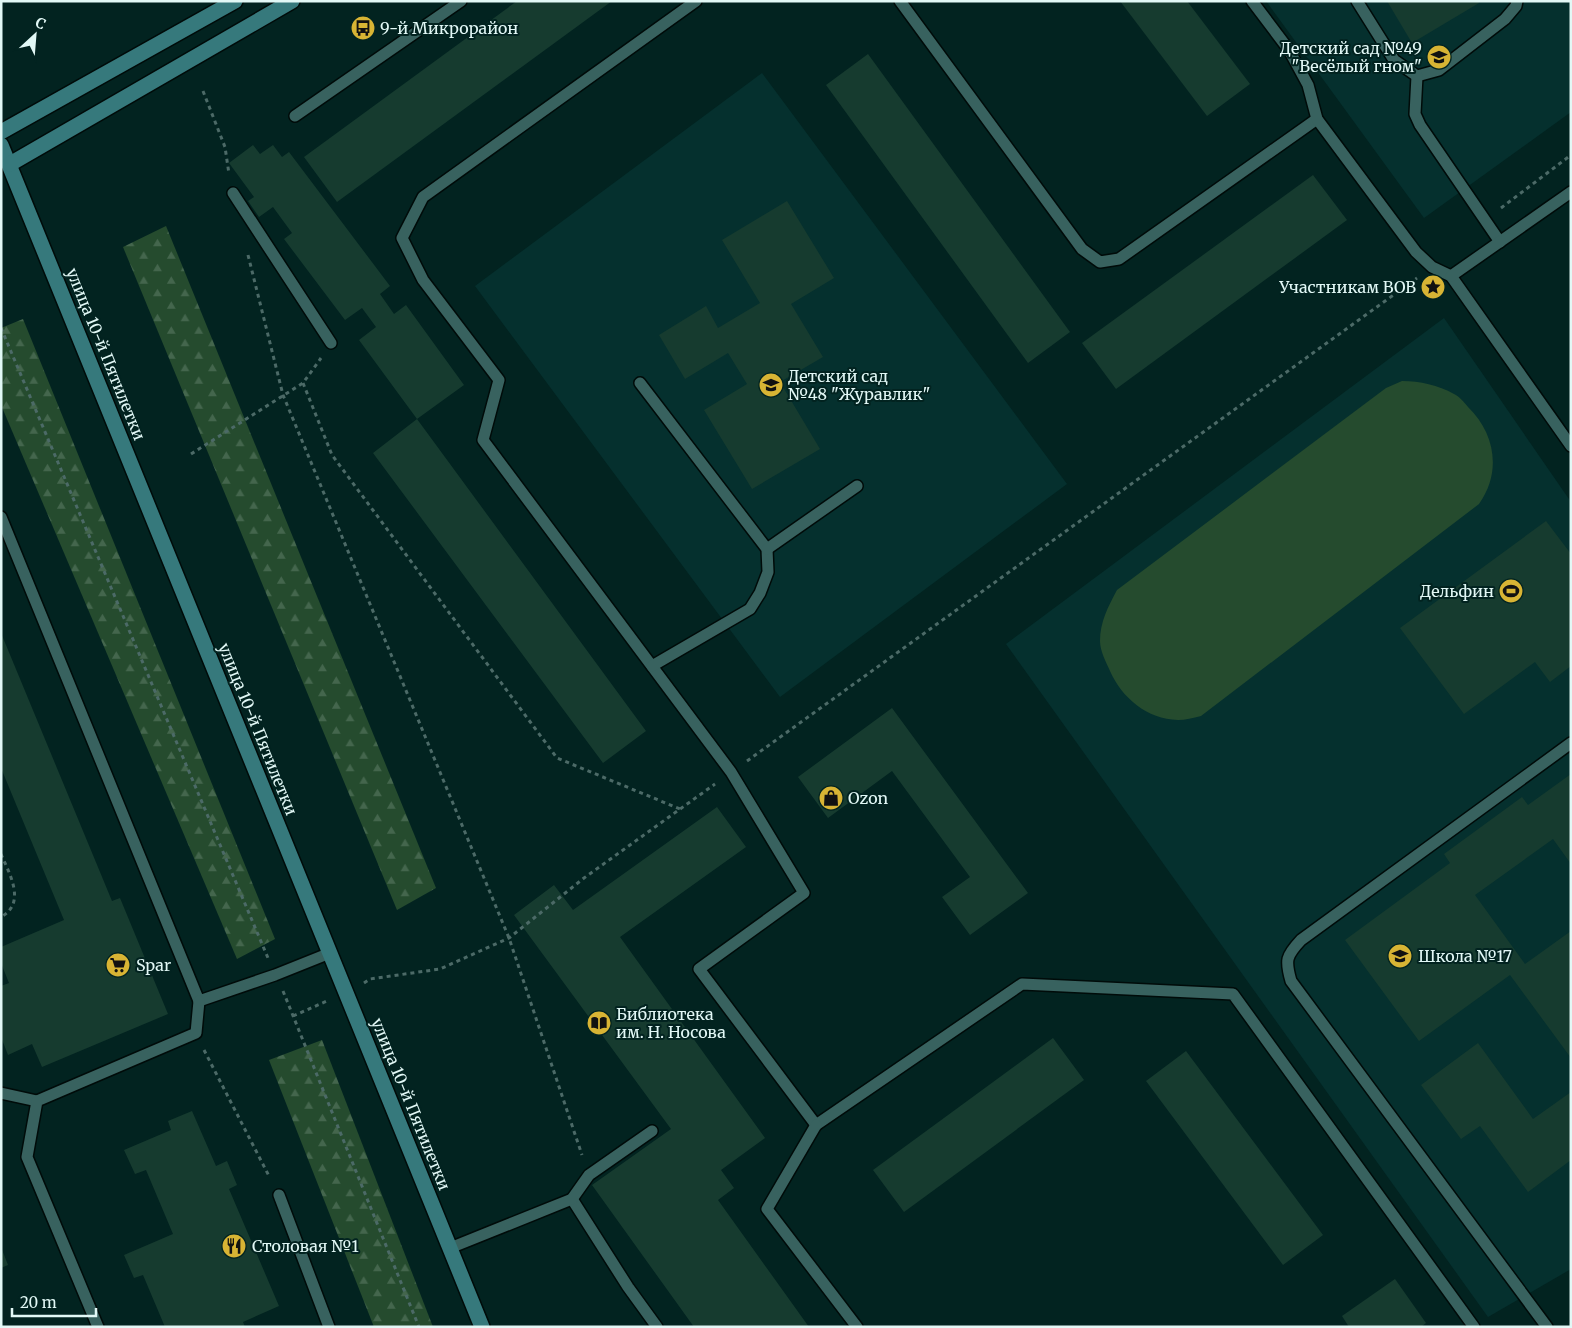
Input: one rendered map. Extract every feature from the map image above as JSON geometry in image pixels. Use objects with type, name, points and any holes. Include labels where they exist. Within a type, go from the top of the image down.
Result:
[{"type":"main road","points":[[1,132],[235,1]]},
{"type":"main road","points":[[10,164],[292,1]]},
{"type":"main road","name":"улица 10-й Пятилетки","points":[[1,145],[482,1327]]},
{"type":"lane","points":[[295,116],[461,1]]},
{"type":"lane","points":[[696,1],[423,197],[402,238],[423,280],[499,380],[483,440],[731,772],[804,894],[699,969],[816,1125]]},
{"type":"lane","points":[[900,1],[1082,249],[1100,262],[1119,259],[1317,119]]},
{"type":"lane","points":[[1252,1],[1289,50],[1308,85],[1317,119],[1416,252],[1432,266],[1451,276],[1571,446]]},
{"type":"lane","points":[[1357,1],[1394,60],[1417,76]]},
{"type":"lane","points":[[1417,76],[1439,70],[1505,19],[1516,6],[1517,1]]},
{"type":"lane","points":[[1417,76],[1415,114],[1420,125],[1500,242]]},
{"type":"lane","points":[[1451,276],[1571,192]]},
{"type":"lane","points":[[232,193],[331,343]]},
{"type":"lane","points":[[640,382],[767,549],[768,572],[760,593],[750,609],[652,666]]},
{"type":"lane","points":[[767,549],[857,486]]},
{"type":"lane","points":[[1,517],[198,1001],[196,1034],[37,1101],[1,1093]]},
{"type":"lane","points":[[1547,1327],[1291,981],[1287,967],[1290,952],[1301,940],[1571,743]]},
{"type":"lane","points":[[198,1001],[276,975],[330,953]]},
{"type":"lane","points":[[857,1327],[767,1209],[816,1125],[1022,984],[1233,994],[1474,1327]]},
{"type":"lane","points":[[37,1101],[27,1157],[98,1327]]},
{"type":"lane","points":[[450,1248],[572,1199],[589,1174],[652,1131]]},
{"type":"lane","points":[[279,1195],[329,1327]]},
{"type":"lane","points":[[572,1199],[628,1287],[657,1327]]},
{"type":"path","points":[[203,90],[224,147],[232,193]]},
{"type":"path","points":[[1485,220],[1571,155]]},
{"type":"path","points":[[247,251],[284,395],[509,938],[589,1174]]},
{"type":"path","points":[[293,1016],[346,993],[370,979],[440,969],[509,938],[584,878],[1432,266]]},
{"type":"path","points":[[1,328],[276,975],[419,1327]]},
{"type":"path","points":[[191,454],[303,383],[331,343]]},
{"type":"path","points":[[303,383],[332,455],[557,758],[680,809]]},
{"type":"path","points":[[1,854],[14,886],[15,899],[11,908],[1,917]]},
{"type":"path","points":[[196,1034],[279,1195]]},
{"type":"shaded area","name":"Детский сад №49 \"Весёлый гном\"","points":[[1266,1],[1571,1],[1571,112],[1424,218]]},
{"type":"shaded area","name":"Детский сад №48 \"Журавлик\"","points":[[762,73],[1067,484],[780,697],[475,286]]},
{"type":"shaded area","name":"Школа №17","points":[[1444,318],[1571,502],[1571,1269],[1488,1317],[1006,644]]},
{"type":"green space","points":[[166,226],[436,888],[397,910],[123,247]]},
{"type":"green space","points":[[23,319],[275,939],[237,959],[1,405],[1,328]]},
{"type":"green space","points":[[1402,381],[1429,384],[1442,388],[1456,395],[1477,417],[1489,441],[1493,466],[1491,479],[1479,504],[1201,716],[1181,720],[1167,719],[1156,716],[1137,705],[1121,690],[1115,681],[1100,645],[1103,621],[1117,590],[1386,388]]},
{"type":"green space","points":[[322,1040],[433,1327],[374,1327],[269,1060]]},
{"type":"building","points":[[517,1],[612,1],[337,202],[304,157]]},
{"type":"building","points":[[1120,1],[1187,1],[1250,84],[1207,116]]},
{"type":"building","points":[[1387,1],[1478,1],[1479,3],[1412,43]]},
{"type":"building","points":[[868,54],[1070,332],[1028,363],[826,85]]},
{"type":"building","points":[[253,145],[260,154],[273,145],[282,157],[289,152],[390,286],[380,294],[394,314],[406,305],[464,385],[417,419],[359,340],[376,327],[362,308],[345,320],[284,239],[292,233],[273,207],[259,217],[248,201],[254,197],[229,163]]},
{"type":"building","points":[[1313,175],[1347,220],[1116,389],[1082,343]]},
{"type":"building","points":[[787,201],[834,278],[791,304],[823,357],[780,382],[820,449],[752,489],[704,410],[747,384],[728,353],[685,379],[659,335],[706,306],[718,328],[760,303],[722,240]]},
{"type":"building","points":[[417,419],[646,731],[603,763],[373,453]]},
{"type":"building","name":"Дельфин","points":[[1546,521],[1571,554],[1571,666],[1550,682],[1535,662],[1464,714],[1400,628]]},
{"type":"building","points":[[1,633],[112,901],[120,898],[168,1014],[42,1067],[32,1044],[8,1055],[1,1037],[1,986],[9,983],[1,963],[1,947],[64,920],[1,768]]},
{"type":"building","points":[[892,708],[1028,893],[970,935],[942,897],[970,877],[892,771],[828,818],[798,777]]},
{"type":"building","points":[[1571,774],[1571,864],[1553,839],[1475,895],[1525,964],[1571,931],[1571,1058],[1510,975],[1419,1041],[1345,940],[1450,863],[1444,854],[1522,797],[1528,805]]},
{"type":"building","points":[[717,807],[746,847],[620,937],[765,1138],[721,1170],[734,1188],[718,1200],[809,1327],[694,1327],[592,1185],[671,1129],[514,915],[554,885],[573,910]]},
{"type":"building","points":[[1053,1038],[1084,1080],[904,1212],[873,1170]]},
{"type":"building","points":[[1478,1043],[1533,1119],[1571,1092],[1571,1160],[1528,1192],[1480,1126],[1461,1139],[1421,1085]]},
{"type":"building","points":[[1186,1051],[1323,1235],[1283,1265],[1146,1081]]},
{"type":"building","points":[[192,1111],[216,1166],[227,1161],[237,1185],[229,1189],[279,1306],[243,1322],[245,1327],[165,1327],[143,1275],[134,1278],[124,1255],[173,1234],[146,1170],[135,1174],[124,1150],[171,1130],[168,1121]]},
{"type":"building","points":[[1,1247],[8,1265],[1,1268]]},
{"type":"building","points":[[1395,1279],[1426,1323],[1421,1327],[1349,1327],[1342,1316]]},
{"type":"place","name":"9-й Микрорайон","points":[[363,28]]},
{"type":"place","name":"Детский сад №49 \"Весёлый гном\"","points":[[1439,57]]},
{"type":"place","name":"Участникам ВОВ","points":[[1433,287]]},
{"type":"place","name":"Детский сад №48 \"Журавлик\"","points":[[771,385]]},
{"type":"place","name":"Дельфин","points":[[1511,591]]},
{"type":"place","name":"Ozon","points":[[831,798]]},
{"type":"place","name":"Школа №17","points":[[1400,956]]},
{"type":"place","name":"Spar","points":[[118,965]]},
{"type":"place","name":"Библиотека им. Н. Носова","points":[[599,1023]]},
{"type":"place","name":"Столовая №1","points":[[234,1246]]}]
